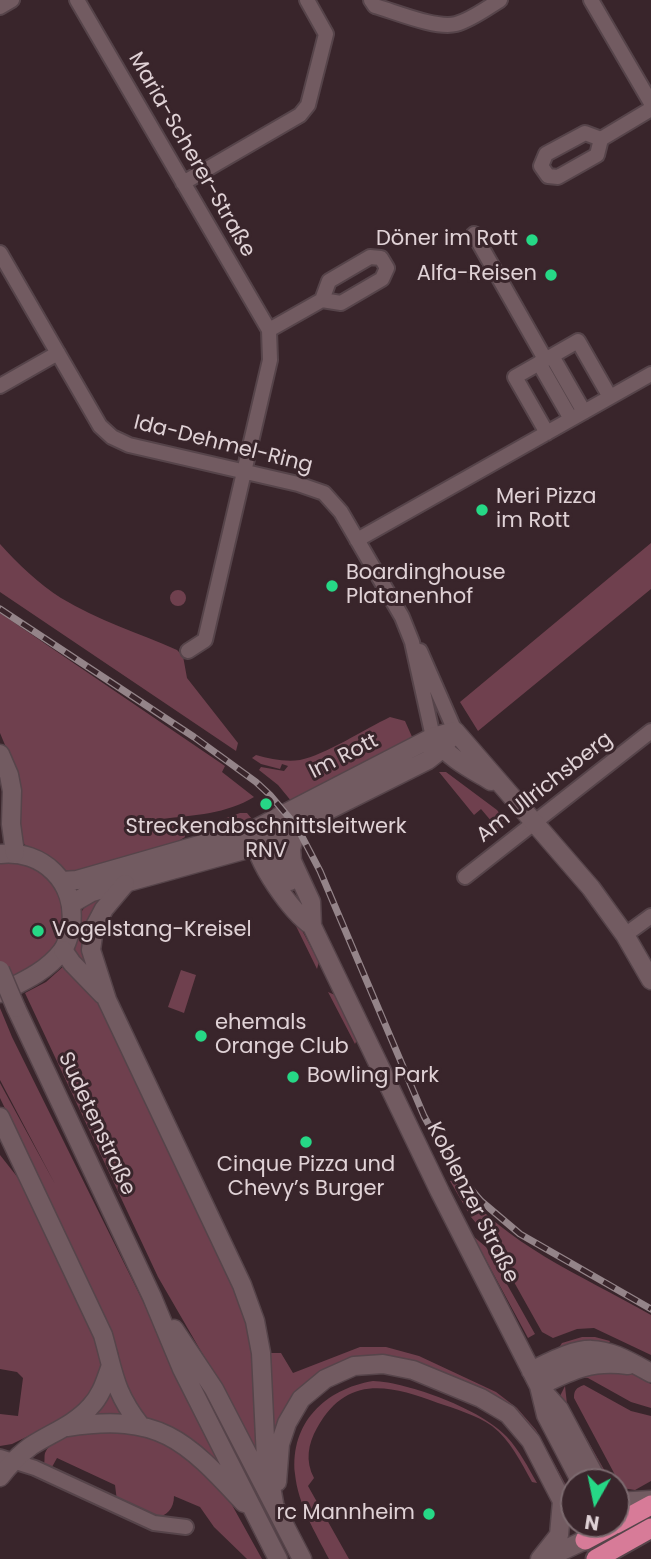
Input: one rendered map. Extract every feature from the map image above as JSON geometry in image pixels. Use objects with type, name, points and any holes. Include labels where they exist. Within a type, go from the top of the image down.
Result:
[{"type":"highway","points":[[630,1515],[651,1502]]},
{"type":"highway","points":[[596,1559],[651,1528]]},
{"type":"main road","name":"Im Rott","points":[[259,839],[455,731]]},
{"type":"main road","points":[[455,731],[591,888],[625,935],[651,980]]},
{"type":"main road","name":"Im Rott","points":[[259,839],[297,827],[428,760],[437,743]]},
{"type":"main road","points":[[437,743],[503,788]]},
{"type":"main road","points":[[0,754],[12,791],[8,853],[32,857],[48,867],[62,881],[71,904],[69,935],[63,950],[41,972],[0,993]]},
{"type":"main road","name":"Koblenzer Straße","points":[[297,827],[291,849],[292,860],[311,902],[312,920],[428,1168],[535,1378],[546,1415],[574,1468]]},
{"type":"main road","points":[[62,881],[77,880],[259,839]]},
{"type":"main road","points":[[71,904],[92,892],[125,884],[259,839]]},
{"type":"main road","name":"Koblenzer Straße","points":[[259,839],[261,861],[299,917],[312,920]]},
{"type":"main road","points":[[125,884],[104,909],[94,928],[91,950],[107,1000],[242,1285],[256,1321],[261,1353],[266,1459],[274,1503]]},
{"type":"main road","points":[[63,950],[72,964],[107,1000]]},
{"type":"main road","name":"Sudetenstraße","points":[[0,970],[152,1297],[182,1368],[278,1559]]},
{"type":"main road","points":[[0,1117],[103,1335],[110,1368],[120,1395],[140,1425]]},
{"type":"main road","name":"Sudetenstraße","points":[[152,1297],[214,1389],[302,1559]]},
{"type":"main road","points":[[535,1378],[584,1365],[608,1362],[646,1370]]},
{"type":"main road","points":[[274,1503],[280,1444],[287,1423],[301,1399],[325,1379],[354,1366],[383,1364],[403,1368],[481,1398],[508,1414],[531,1440],[562,1501],[559,1535],[543,1559]]},
{"type":"main road","points":[[0,1477],[6,1459],[67,1427],[90,1407],[100,1394],[110,1368]]},
{"type":"main road","name":"Koblenzer Straße","points":[[535,1378],[559,1409],[591,1468]]},
{"type":"main road","points":[[67,1427],[94,1423],[140,1425],[168,1434],[206,1462],[257,1518]]},
{"type":"main road","points":[[630,1502],[651,1502]]},
{"type":"main road","points":[[543,1559],[577,1538]]},
{"type":"street","points":[[0,7],[12,0]]},
{"type":"street","name":"Maria-Scherer-Straße","points":[[77,0],[268,330],[270,360],[205,640],[188,651]]},
{"type":"street","points":[[183,183],[300,115],[308,105],[326,34],[307,0]]},
{"type":"street","points":[[372,0],[375,6],[443,24],[464,21],[500,0]]},
{"type":"street","points":[[591,0],[651,103]]},
{"type":"street","points":[[601,139],[651,109]]},
{"type":"street","points":[[474,234],[577,416]]},
{"type":"street","name":"Ida-Dehmel-Ring","points":[[0,253],[100,426],[112,437],[129,445],[298,484],[324,493],[341,512],[402,617],[412,642],[437,743]]},
{"type":"street","points":[[268,330],[321,300]]},
{"type":"street","points":[[547,433],[515,377],[545,359],[578,341],[610,397]]},
{"type":"street","points":[[0,386],[58,353]]},
{"type":"street","points":[[357,540],[651,374]]},
{"type":"street","name":"Ida-Dehmel-Ring","points":[[412,642],[423,655],[455,731]]},
{"type":"street","name":"Am Ullrichsberg","points":[[465,877],[651,731]]},
{"type":"street","points":[[625,935],[651,916]]},
{"type":"street","points":[[6,1459],[35,1468],[154,1523],[186,1527]]},
{"type":"shaded area","points":[[651,543],[651,589],[478,731],[460,702]]},
{"type":"shaded area","points":[[0,544],[29,573],[61,598],[104,620],[177,650],[183,656],[187,678],[238,743],[236,751],[0,592]]},
{"type":"shaded area","points":[[178,590],[184,592],[184,604],[178,606],[172,604],[170,598],[172,592]]},
{"type":"shaded area","points":[[0,613],[225,766],[222,772],[254,797],[221,810],[162,819],[161,826],[201,822],[202,827],[184,833],[185,837],[170,846],[77,875],[53,866],[39,856],[20,840],[18,776],[0,733]]},
{"type":"shaded area","points":[[390,717],[405,721],[413,739],[292,802],[278,785],[259,770],[261,767],[284,771],[288,766],[282,764],[280,769],[261,764],[252,758],[256,755],[289,761],[300,760],[333,747]]},
{"type":"shaded area","points":[[439,772],[446,772],[497,810],[503,818],[503,827],[484,841],[480,837],[492,822],[481,809],[474,815]]},
{"type":"shaded area","points":[[247,813],[252,819],[223,827],[221,820]]},
{"type":"shaded area","name":"Vogelstang-Kreisel","points":[[17,860],[42,871],[56,888],[63,908],[63,929],[54,949],[43,961],[0,987],[0,861]]},
{"type":"shaded area","points":[[261,868],[298,923],[319,962],[317,969],[295,924],[257,871]]},
{"type":"shaded area","points":[[111,890],[90,969],[87,971],[72,949],[78,919],[85,908]]},
{"type":"shaded area","points":[[66,964],[95,994],[233,1277],[250,1324],[261,1465],[213,1372],[158,1277],[25,993],[46,982]]},
{"type":"shaded area","points":[[181,970],[196,975],[184,1013],[168,1007]]},
{"type":"shaded area","points":[[328,992],[335,995],[357,1040],[355,1044]]},
{"type":"shaded area","points":[[0,1008],[227,1471],[200,1445],[175,1429],[143,1417],[124,1391],[118,1352],[107,1322],[0,1098],[0,1083],[55,1184],[0,1080]]},
{"type":"shaded area","points":[[0,1155],[26,1188],[96,1334],[101,1360],[99,1384],[71,1415],[12,1444],[0,1446],[0,1414],[18,1416],[23,1378],[17,1372],[0,1369]]},
{"type":"shaded area","points":[[454,1180],[474,1203],[520,1241],[651,1315],[651,1355],[594,1328],[577,1329],[553,1338],[542,1332],[491,1241],[471,1217],[450,1181]]},
{"type":"shaded area","points":[[473,1236],[486,1247],[535,1334],[528,1338]]},
{"type":"shaded area","points":[[582,1337],[610,1341],[583,1343],[558,1349],[562,1343]]},
{"type":"shaded area","points":[[360,1347],[386,1347],[419,1356],[496,1392],[517,1408],[536,1430],[560,1474],[560,1491],[521,1419],[379,1357],[290,1401],[272,1435],[267,1353],[281,1353],[293,1373]]},
{"type":"shaded area","points":[[612,1369],[633,1374],[651,1384],[651,1408],[631,1402],[588,1378],[574,1377]]},
{"type":"shaded area","points":[[373,1381],[424,1392],[481,1417],[507,1437],[537,1483],[532,1482],[504,1438],[492,1426],[479,1419],[403,1392],[371,1388],[356,1392],[342,1399],[329,1411],[317,1428],[310,1446],[309,1465],[314,1478],[308,1486],[349,1559],[329,1559],[308,1518],[297,1485],[295,1456],[298,1439],[314,1411],[326,1400],[356,1385]]},
{"type":"shaded area","points":[[111,1384],[126,1415],[87,1417]]},
{"type":"shaded area","points":[[584,1385],[631,1411],[651,1416],[651,1481],[635,1490],[630,1489],[630,1468],[611,1468],[574,1398],[579,1387]]},
{"type":"shaded area","points":[[565,1386],[567,1404],[603,1468],[598,1468],[564,1410],[560,1396]]},
{"type":"shaded area","points":[[136,1432],[169,1442],[222,1487],[262,1559],[247,1559],[214,1527],[200,1507],[174,1496],[169,1511],[155,1519],[117,1501],[115,1485],[57,1458],[52,1467],[44,1464],[45,1453],[61,1439],[87,1433]]},
{"type":"railway","points":[[0,609],[194,737],[270,795],[297,827],[320,871],[424,1116],[452,1167],[481,1201],[520,1234],[651,1309]]},
{"type":"place","name":"Döner im Rott","points":[[532,240]]},
{"type":"place","name":"Alfa-Reisen","points":[[551,275]]},
{"type":"place","name":"Meri Pizza im Rott","points":[[482,510]]},
{"type":"place","name":"Boardinghouse Platanenhof","points":[[332,586]]},
{"type":"place","name":"Streckenabschnittsleitwerk RNV","points":[[266,804]]},
{"type":"place","name":"Vogelstang-Kreisel","points":[[38,931]]},
{"type":"place","name":"ehemals Orange Club","points":[[201,1036]]},
{"type":"place","name":"Bowling Park","points":[[293,1077]]},
{"type":"place","name":"Cinque Pizza und Chevy’s Burger","points":[[306,1142]]},
{"type":"place","name":"rc Mannheim","points":[[429,1514]]}]
